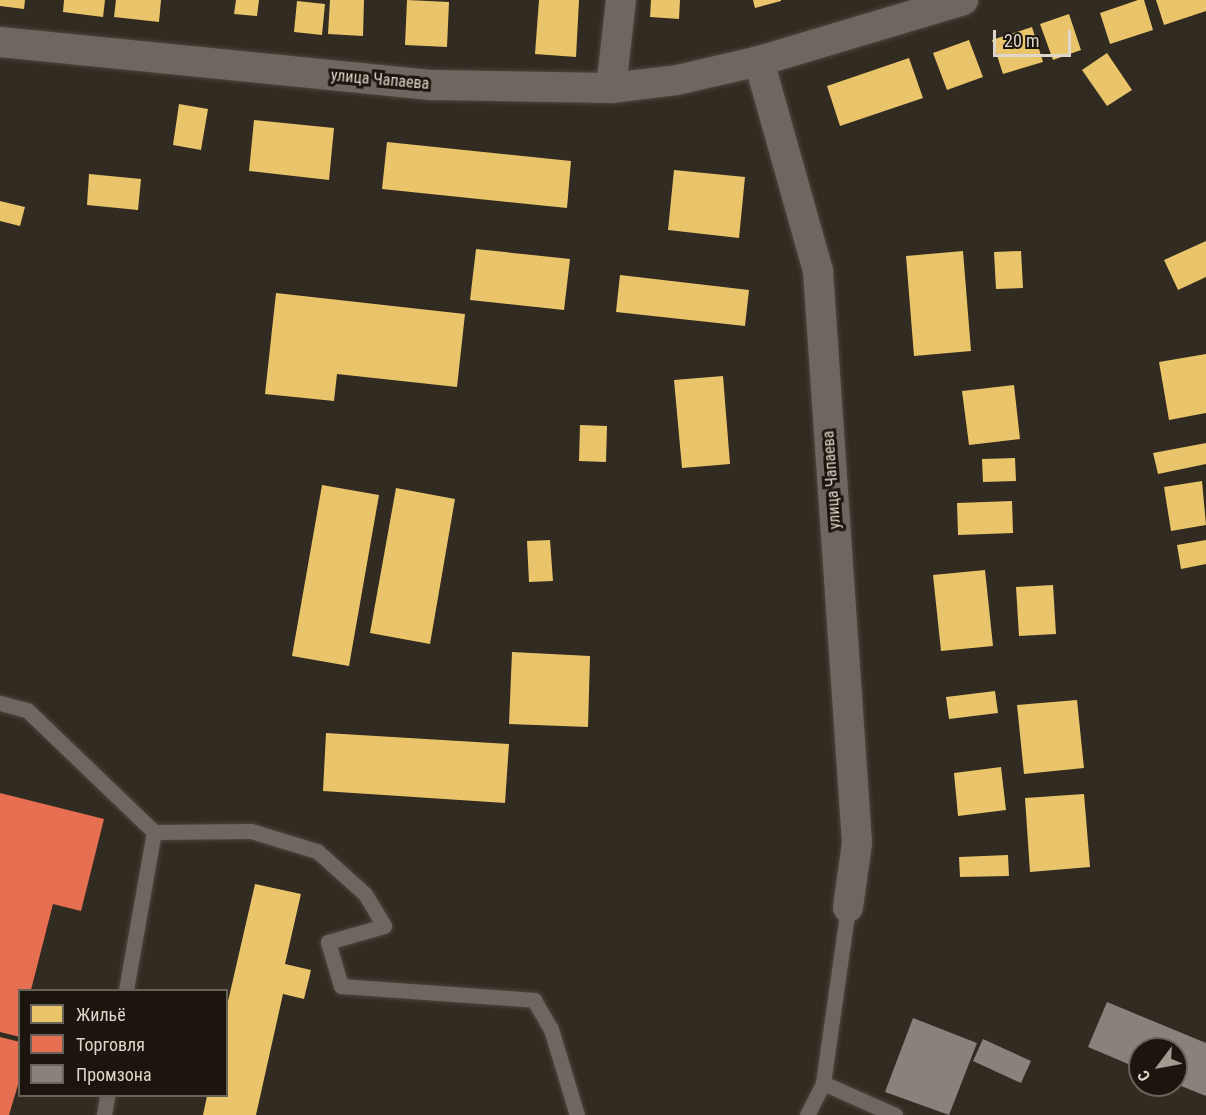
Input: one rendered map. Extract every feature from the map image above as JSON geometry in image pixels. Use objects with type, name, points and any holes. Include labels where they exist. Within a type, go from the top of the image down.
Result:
[{"type":"street","points":[[611,88],[621,0]]},
{"type":"street","name":"улица Чапаева","points":[[0,42],[433,85],[611,88],[676,80],[759,61],[963,0]]},
{"type":"street","name":"улица Чапаева","points":[[759,61],[818,271],[857,843],[848,907]]},
{"type":"lane","points":[[0,703],[27,710],[154,832],[251,831],[317,851],[365,894],[384,926],[328,942],[341,986],[534,1000],[551,1029],[577,1115]]},
{"type":"lane","points":[[126,989],[154,832]]},
{"type":"lane","points":[[807,1115],[824,1083],[848,907]]},
{"type":"lane","points":[[824,1083],[895,1115]]},
{"type":"lane","points":[[104,1115],[107,1097]]},
{"type":"building: Жильё","points":[[0,0],[25,0],[24,9],[0,6]]},
{"type":"building: Жильё","points":[[64,0],[105,0],[103,17],[63,12]]},
{"type":"building: Жильё","points":[[116,0],[161,0],[159,22],[114,17]]},
{"type":"building: Жильё","points":[[236,0],[259,0],[257,16],[234,14]]},
{"type":"building: Жильё","points":[[330,0],[364,0],[363,36],[328,34]]},
{"type":"building: Жильё","points":[[407,0],[449,2],[447,47],[405,45]]},
{"type":"building: Жильё","points":[[539,0],[579,0],[576,57],[535,54]]},
{"type":"building: Жильё","points":[[651,0],[680,0],[679,19],[650,17]]},
{"type":"building: Жильё","points":[[753,0],[781,0],[781,1],[755,8]]},
{"type":"building: Жильё","points":[[1144,0],[1153,30],[1110,44],[1100,13]]},
{"type":"building: Жильё","points":[[1156,0],[1206,0],[1206,11],[1164,25]]},
{"type":"building: Жильё","points":[[297,1],[325,4],[322,35],[294,32]]},
{"type":"building: Жильё","points":[[1069,14],[1081,50],[1053,60],[1040,24]]},
{"type":"building: Жильё","points":[[1032,27],[1043,62],[1003,74],[992,40]]},
{"type":"building: Жильё","points":[[969,40],[983,77],[947,90],[933,53]]},
{"type":"building: Жильё","points":[[1107,53],[1132,90],[1107,106],[1082,70]]},
{"type":"building: Жильё","points":[[909,58],[923,98],[840,126],[827,86]]},
{"type":"building: Жильё","points":[[179,104],[208,109],[201,150],[173,145]]},
{"type":"building: Жильё","points":[[254,120],[334,128],[329,180],[249,171]]},
{"type":"building: Жильё","points":[[387,142],[571,161],[567,208],[382,189]]},
{"type":"building: Жильё","points":[[674,170],[745,177],[739,238],[668,230]]},
{"type":"building: Жильё","points":[[89,174],[141,179],[138,210],[87,205]]},
{"type":"building: Жильё","points":[[0,201],[25,207],[20,226],[0,221]]},
{"type":"building: Жильё","points":[[1206,241],[1206,277],[1178,290],[1164,260]]},
{"type":"building: Жильё","points":[[476,249],[570,259],[564,310],[470,300]]},
{"type":"building: Жильё","points":[[963,251],[971,351],[914,356],[906,256]]},
{"type":"building: Жильё","points":[[1021,251],[1023,288],[996,289],[994,252]]},
{"type":"building: Жильё","points":[[620,275],[749,290],[745,326],[616,312]]},
{"type":"building: Жильё","points":[[276,293],[465,314],[457,387],[337,374],[334,401],[265,394]]},
{"type":"building: Жильё","points":[[1206,354],[1206,413],[1169,420],[1159,362]]},
{"type":"building: Жильё","points":[[723,376],[730,464],[682,468],[674,380]]},
{"type":"building: Жильё","points":[[1014,385],[1020,439],[969,445],[962,391]]},
{"type":"building: Жильё","points":[[580,425],[607,426],[606,462],[579,461]]},
{"type":"building: Жильё","points":[[1206,443],[1206,464],[1158,474],[1153,453]]},
{"type":"building: Жильё","points":[[1015,458],[1016,481],[983,482],[982,459]]},
{"type":"building: Жильё","points":[[1202,481],[1206,525],[1171,531],[1164,487]]},
{"type":"building: Жильё","points":[[322,485],[379,495],[349,666],[292,656]]},
{"type":"building: Жильё","points":[[396,488],[455,499],[430,644],[370,633]]},
{"type":"building: Жильё","points":[[1012,501],[1013,533],[958,535],[957,503]]},
{"type":"building: Жильё","points":[[550,540],[553,581],[529,582],[527,541]]},
{"type":"building: Жильё","points":[[1206,540],[1206,564],[1181,569],[1177,545]]},
{"type":"building: Жильё","points":[[985,570],[993,646],[941,651],[933,575]]},
{"type":"building: Жильё","points":[[1053,585],[1056,634],[1019,636],[1016,587]]},
{"type":"building: Жильё","points":[[512,652],[590,656],[588,727],[509,724]]},
{"type":"building: Жильё","points":[[995,691],[998,713],[949,719],[946,697]]},
{"type":"building: Жильё","points":[[1077,700],[1084,768],[1024,774],[1017,705]]},
{"type":"building: Жильё","points":[[326,733],[509,744],[505,803],[323,791]]},
{"type":"building: Жильё","points":[[1001,767],[1006,810],[958,816],[954,773]]},
{"type":"building: Жильё","points":[[1084,794],[1090,867],[1030,872],[1025,798]]},
{"type":"building: Жильё","points":[[1008,855],[1009,876],[960,877],[959,857]]},
{"type":"building: Жильё","points":[[255,884],[301,894],[285,964],[311,970],[304,999],[283,994],[256,1115],[203,1115],[207,1097],[228,1097],[228,1001]]},
{"type":"building: Торговля","points":[[0,793],[104,819],[81,911],[53,904],[31,989],[18,989],[18,1036],[0,1032]]},
{"type":"building: Торговля","points":[[0,1037],[18,1042],[18,1085],[9,1115],[0,1115]]},
{"type":"building: Промзона","points":[[1107,1002],[1206,1043],[1206,1096],[1188,1089],[1188,1037],[1128,1037],[1128,1064],[1088,1047]]},
{"type":"building: Промзона","points":[[913,1018],[977,1043],[949,1115],[885,1092]]},
{"type":"building: Промзона","points":[[983,1039],[1031,1061],[1021,1083],[973,1061]]}]
